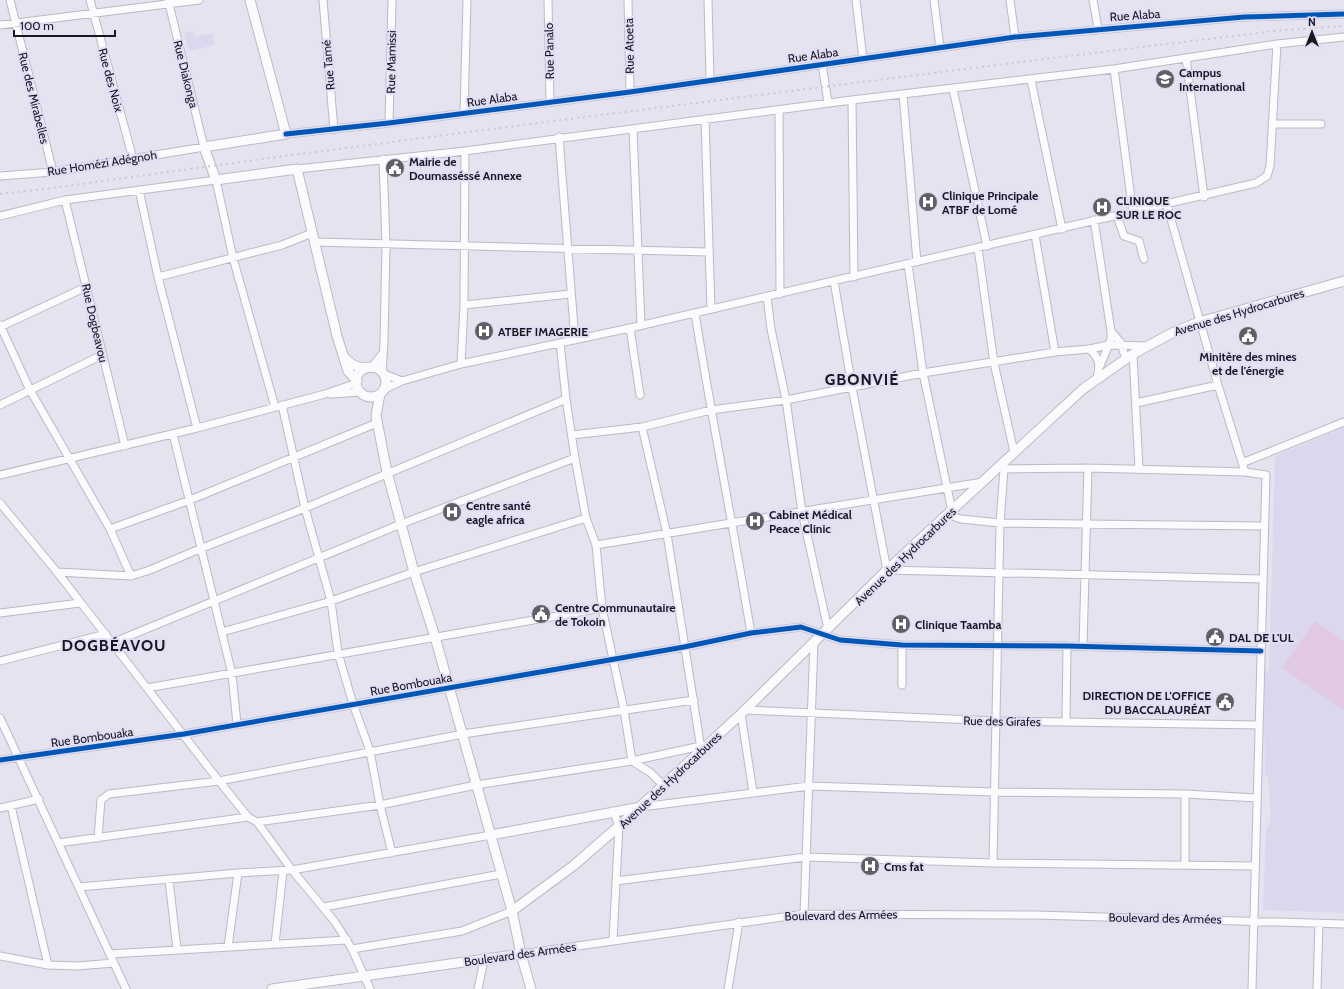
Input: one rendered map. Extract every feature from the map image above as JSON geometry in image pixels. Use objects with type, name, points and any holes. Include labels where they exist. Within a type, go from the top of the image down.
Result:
[{"type":"main road","points":[[250,0],[286,134],[204,147],[216,180],[297,169],[348,371],[357,382],[377,420],[387,472],[401,524],[414,572],[435,637],[448,688],[491,835],[512,911],[521,954],[531,989]]},
{"type":"main road","name":"Avenue des Hydrocarbures","points":[[512,911],[573,866],[641,807],[701,748],[743,712],[887,570],[983,482],[1002,468],[1014,452],[1098,379],[1146,346],[1172,333],[1200,322],[1344,280]]},
{"type":"main road","points":[[344,358],[350,364],[383,373],[386,381],[377,420]]},
{"type":"main road","points":[[357,382],[360,373],[369,368]]},
{"type":"main road","points":[[364,394],[383,392]]},
{"type":"main road","points":[[491,835],[613,811],[641,807]]},
{"type":"main road","name":"Boulevard des Armées","points":[[272,989],[291,988],[521,954]]},
{"type":"street","name":"Rue des Mirabelles","points":[[10,0],[52,172]]},
{"type":"street","name":"Rue des Noix","points":[[90,0],[133,159]]},
{"type":"street","points":[[0,25],[169,2],[199,0]]},
{"type":"street","name":"Rue Tamé","points":[[323,0],[334,130]]},
{"type":"street","name":"Rue Mamissi","points":[[389,123],[392,0]]},
{"type":"street","points":[[464,113],[467,0]]},
{"type":"street","name":"Rue Panalo","points":[[548,0],[550,102]]},
{"type":"street","name":"Rue Atoeta","points":[[628,0],[630,92]]},
{"type":"street","points":[[710,79],[708,0],[712,0]]},
{"type":"street","points":[[856,0],[863,59]]},
{"type":"street","points":[[934,0],[940,48]]},
{"type":"street","points":[[1010,0],[1015,37]]},
{"type":"street","points":[[1093,0],[1098,28]]},
{"type":"street","name":"Rue Diakonga","points":[[169,2],[204,147]]},
{"type":"street","name":"Rue Alaba","points":[[286,134],[334,130],[630,92],[710,79],[1015,37],[1098,28],[1244,17],[1344,14]]},
{"type":"street","points":[[297,169],[465,150],[852,100],[1031,80],[1278,44],[1344,37]]},
{"type":"street","points":[[383,392],[402,381],[461,364],[630,328],[1035,236],[1094,220],[1133,213],[1256,183],[1264,179],[1270,166],[1278,44]]},
{"type":"street","points":[[1186,58],[1204,196]]},
{"type":"street","points":[[822,64],[828,103]]},
{"type":"street","points":[[1114,69],[1133,213]]},
{"type":"street","points":[[1031,80],[1062,229]]},
{"type":"street","points":[[953,89],[987,246]]},
{"type":"street","points":[[903,94],[917,262]]},
{"type":"street","points":[[852,100],[854,277]]},
{"type":"street","points":[[779,110],[780,294]]},
{"type":"street","points":[[705,119],[711,309]]},
{"type":"street","points":[[1272,124],[1321,124]]},
{"type":"street","points":[[633,129],[641,325]]},
{"type":"street","points":[[559,137],[570,294],[575,340]]},
{"type":"street","name":"Rue Homézi Adégnoh","points":[[0,176],[52,172],[204,147]]},
{"type":"street","points":[[461,364],[464,305],[465,150]]},
{"type":"street","points":[[383,159],[386,245],[383,373],[402,381]]},
{"type":"street","points":[[0,216],[65,200],[216,180],[233,258],[294,457],[305,508],[331,601],[338,653],[353,704],[370,751],[380,805],[392,853]]},
{"type":"street","points":[[139,190],[158,277],[197,428]]},
{"type":"street","name":"Rue Dogbeavou","points":[[65,200],[125,446]]},
{"type":"street","points":[[1167,205],[1218,385],[1245,472]]},
{"type":"street","points":[[1117,216],[1124,236],[1139,241],[1144,259]]},
{"type":"street","points":[[1094,220],[1112,339],[1100,366],[1098,379]]},
{"type":"street","points":[[1035,236],[1055,352]]},
{"type":"street","points":[[158,277],[314,238],[386,245],[709,252]]},
{"type":"street","points":[[978,248],[994,363],[1014,452]]},
{"type":"street","points":[[908,264],[923,373],[952,511],[955,516],[961,519],[1000,523],[1264,526]]},
{"type":"street","points":[[834,281],[852,388],[887,570],[1000,574],[1263,579]]},
{"type":"street","points":[[86,287],[0,326],[30,390],[110,529],[131,576]]},
{"type":"street","points":[[464,305],[570,294]]},
{"type":"street","points":[[767,297],[771,329],[786,400],[802,512],[826,631]]},
{"type":"street","points":[[695,313],[711,410],[733,523],[751,633]]},
{"type":"street","points":[[630,328],[640,395]]},
{"type":"street","points":[[1111,331],[1129,357],[1136,403],[1139,469]]},
{"type":"street","points":[[560,343],[566,399],[586,518],[596,545],[602,608],[624,710],[632,761],[651,773],[664,786]]},
{"type":"street","points":[[572,435],[642,427],[711,410],[786,400],[923,373],[994,363],[1055,352],[1089,349],[1109,345],[1146,346]]},
{"type":"street","points":[[1089,349],[1098,358],[1100,366]]},
{"type":"street","points":[[369,368],[377,362],[384,351]]},
{"type":"street","points":[[0,405],[102,355]]},
{"type":"street","points":[[0,475],[197,428],[325,394],[357,382]]},
{"type":"street","points":[[1136,403],[1218,385]]},
{"type":"street","points":[[325,394],[364,394]]},
{"type":"street","points":[[57,572],[131,576],[150,570],[305,508],[387,472],[566,399]]},
{"type":"street","points":[[110,529],[190,500],[294,457],[377,420]]},
{"type":"street","points":[[1242,463],[1344,422]]},
{"type":"street","points":[[256,822],[380,805],[476,784],[632,761],[701,748],[667,534],[642,427]]},
{"type":"street","points":[[173,434],[232,674],[237,724]]},
{"type":"street","points":[[112,643],[401,524],[576,458]]},
{"type":"street","points":[[994,863],[994,792],[1002,468],[1088,468],[1263,473],[1267,477],[1264,526],[1252,989]]},
{"type":"street","points":[[1083,646],[1088,468]]},
{"type":"street","points":[[596,545],[802,512],[947,486],[983,482]]},
{"type":"street","points":[[0,503],[106,634],[219,781],[248,817],[256,822],[292,870],[324,907],[347,940],[370,989]]},
{"type":"street","points":[[222,632],[331,601],[414,572],[586,518]]},
{"type":"street","points":[[0,613],[80,603]]},
{"type":"street","points":[[147,688],[232,674],[338,653],[602,608]]},
{"type":"street","name":"Rue Bombouaka","points":[[0,760],[184,734],[684,647],[751,633],[801,627],[826,631],[840,640],[902,645],[998,647],[1083,646],[1261,651]]},
{"type":"street","points":[[0,661],[106,634]]},
{"type":"street","points":[[804,914],[814,642]]},
{"type":"street","points":[[902,645],[902,684]]},
{"type":"street","points":[[1066,721],[1067,646]]},
{"type":"street","points":[[98,838],[101,800],[105,796],[219,781],[462,734],[694,700]]},
{"type":"street","points":[[743,712],[753,792]]},
{"type":"street","name":"Rue des Girafes","points":[[743,712],[996,721],[1259,725]]},
{"type":"street","points":[[0,718],[20,758],[126,989]]},
{"type":"street","points":[[641,807],[809,786],[994,792],[1185,794],[1257,798]]},
{"type":"street","points":[[1184,865],[1185,794]]},
{"type":"street","points":[[0,808],[39,799]]},
{"type":"street","points":[[11,806],[48,965]]},
{"type":"street","points":[[612,940],[620,826],[613,811]]},
{"type":"street","points":[[58,843],[248,817]]},
{"type":"street","points":[[79,887],[238,873],[292,870],[491,835]]},
{"type":"street","points":[[616,881],[806,857],[994,863],[1255,866]]},
{"type":"street","points":[[275,944],[283,871]]},
{"type":"street","points":[[228,947],[238,873]]},
{"type":"street","points":[[324,907],[501,874]]},
{"type":"street","points":[[169,880],[177,950]]},
{"type":"street","points":[[352,949],[462,930],[512,911]]},
{"type":"street","name":"Boulevard des Armées","points":[[521,954],[804,914],[994,914],[1254,920],[1344,924]]},
{"type":"street","points":[[728,989],[739,922]]},
{"type":"street","points":[[1317,989],[1319,923]]},
{"type":"street","points":[[110,954],[347,940]]},
{"type":"street","points":[[0,956],[48,965],[89,966],[114,963]]},
{"type":"street","points":[[478,989],[484,960]]},
{"type":"shaded area","points":[[193,31],[194,37],[212,33],[215,45],[189,51],[184,33]]},
{"type":"shaded area","points":[[1344,427],[1344,913],[1263,910],[1266,829],[1271,820],[1268,776],[1265,776],[1264,718],[1265,671],[1269,671],[1275,456]]},
{"type":"shaded area","points":[[1315,621],[1344,641],[1344,710],[1282,668]]},
{"type":"railway","points":[[0,194],[576,118],[1110,51],[1274,31],[1344,26]]},
{"type":"cycle path","points":[[286,134],[389,123],[630,92],[1015,37],[1244,17],[1344,14]]},
{"type":"cycle path","points":[[0,760],[184,734],[684,647],[751,633],[801,627],[840,640],[902,645],[1067,646],[1261,651]]},
{"type":"place","name":"Campus International","points":[[1165,79]]},
{"type":"place","name":"Mairie de Doumasséssé Annexe","points":[[395,168]]},
{"type":"place","name":"Clinique Principale ATBF de Lomé","points":[[928,202]]},
{"type":"place","name":"CLINIQUE SUR LE ROC","points":[[1102,207]]},
{"type":"place","name":"ATBEF IMAGERIE","points":[[484,331]]},
{"type":"place","name":"Minitère des mines et de l'énergie","points":[[1248,336]]},
{"type":"place","name":"Centre santé eagle africa","points":[[452,512]]},
{"type":"place","name":"Cabinet Médical Peace Clinic","points":[[755,521]]},
{"type":"place","name":"Centre Communautaire de Tokoin","points":[[541,614]]},
{"type":"place","name":"Clinique Taamba","points":[[901,624]]},
{"type":"place","name":"DAL DE L'UL","points":[[1215,637]]},
{"type":"place","name":"DIRECTION DE L'OFFICE DU BACCALAURÉAT","points":[[1225,702]]},
{"type":"place","name":"Cms fat","points":[[870,866]]},
{"type":"district","name":"GBONVIÉ","points":[[862,379]]},
{"type":"district","name":"DOGBÉAVOU","points":[[114,645]]}]
